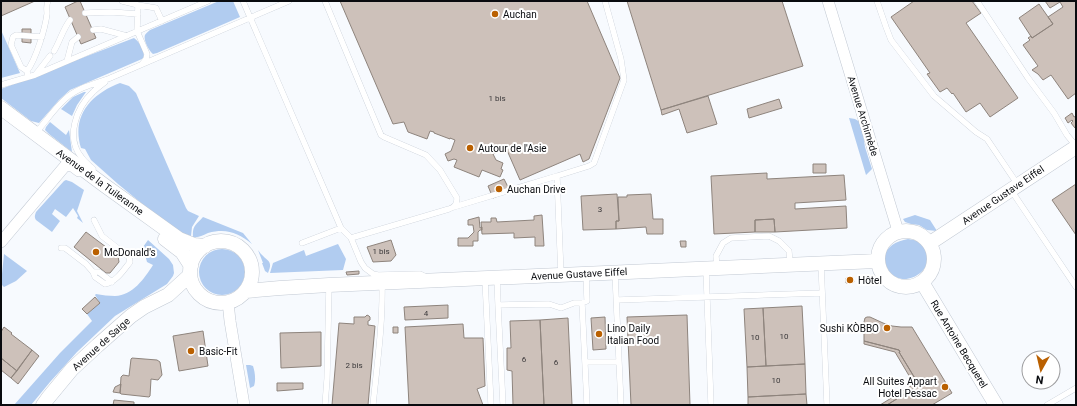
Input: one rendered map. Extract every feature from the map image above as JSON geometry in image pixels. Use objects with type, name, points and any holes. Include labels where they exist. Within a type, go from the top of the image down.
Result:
[{"type":"street","name":"Avenue Archimède","points":[[828,1],[898,231]]},
{"type":"street","name":"Avenue de la Tuileranne","points":[[1,108],[33,132],[103,179],[119,196],[178,239],[194,245],[205,246]]},
{"type":"street","name":"Avenue de la Tuileranne","points":[[6,120],[65,166],[182,252],[190,270]]},
{"type":"street","name":"Avenue Gustave Eiffel","points":[[930,243],[1076,147]]},
{"type":"street","points":[[1,242],[65,166],[71,165],[90,180],[103,179]]},
{"type":"street","points":[[907,230],[916,232],[924,236],[930,243],[934,251],[933,269],[922,282],[913,286],[903,287],[893,284],[885,279],[877,261],[878,253],[880,246],[891,234],[898,231],[907,230]]},
{"type":"street","points":[[223,241],[232,243],[246,254],[252,272],[251,281],[246,291],[238,298],[228,302],[213,302],[200,295],[192,285],[190,270],[194,258],[198,251],[205,246],[213,242],[223,241]]},
{"type":"street","name":"Avenue Gustave Eiffel","points":[[246,291],[329,285],[877,261]]},
{"type":"street","name":"Avenue de Saige","points":[[43,405],[72,369],[98,345],[131,316],[144,307],[168,295],[190,270]]},
{"type":"street","name":"Avenue Gustave Eiffel","points":[[252,272],[266,282],[280,288]]},
{"type":"street","name":"Rue Antoine Becquerel","points":[[922,282],[996,405]]},
{"type":"street","name":"Avenue de Saige","points":[[168,295],[200,295]]},
{"type":"street","points":[[228,302],[244,405]]},
{"type":"lane","points":[[28,74],[42,37],[47,14],[46,3],[48,1]]},
{"type":"lane","points":[[122,1],[156,8],[162,21]]},
{"type":"lane","points":[[1,85],[28,74],[35,75],[208,1]]},
{"type":"lane","points":[[243,1],[341,228],[350,238],[365,268],[373,274],[378,275],[420,274],[433,281]]},
{"type":"lane","points":[[6,120],[28,132],[33,132],[40,128],[61,103],[74,92],[108,79],[289,1]]},
{"type":"lane","points":[[324,1],[381,135],[384,138],[426,155],[440,170],[456,198],[457,203],[454,207]]},
{"type":"lane","points":[[350,238],[557,176],[594,163],[624,80],[621,59],[605,1]]},
{"type":"lane","points":[[877,1],[891,40],[934,96],[976,132],[987,139],[1076,287]]},
{"type":"lane","points":[[977,1],[1076,147]]},
{"type":"lane","points":[[138,5],[137,31],[147,54],[146,59],[142,64]]},
{"type":"lane","points":[[86,13],[111,12],[138,14]]},
{"type":"lane","points":[[35,75],[59,43],[70,20]]},
{"type":"lane","points":[[93,30],[101,29],[127,36]]},
{"type":"lane","points":[[28,74],[21,67],[11,45],[13,37],[16,35],[42,37]]},
{"type":"lane","points":[[67,61],[72,42],[78,37]]},
{"type":"lane","points":[[103,179],[82,158],[77,150],[73,130],[76,117],[82,104],[108,79]]},
{"type":"lane","points":[[557,176],[561,275]]},
{"type":"lane","points":[[61,248],[65,248],[86,264],[93,272],[95,277],[105,284],[115,280],[130,262],[129,257],[102,236],[94,220]]},
{"type":"lane","points":[[302,243],[341,228]]},
{"type":"lane","points":[[711,405],[707,297],[712,268],[723,243],[731,238],[769,236],[779,241],[789,251],[790,264]]},
{"type":"lane","points":[[821,263],[827,405]]},
{"type":"lane","points":[[615,272],[622,405]]},
{"type":"lane","points":[[498,305],[549,304],[561,308],[574,303],[582,303],[587,301],[586,274]]},
{"type":"lane","points":[[491,278],[498,305],[503,405]]},
{"type":"lane","points":[[491,278],[491,405]]},
{"type":"lane","points":[[374,405],[381,325],[382,283]]},
{"type":"lane","points":[[325,405],[329,285]]},
{"type":"lane","points":[[617,300],[822,293]]},
{"type":"lane","points":[[582,303],[587,405]]},
{"type":"lane","points":[[585,362],[619,362]]},
{"type":"lane","points":[[1047,405],[1076,388]]},
{"type":"shaded area","points":[[219,1],[233,1],[240,17],[153,54],[146,42],[145,34],[150,30]]},
{"type":"shaded area","points":[[1,30],[20,73],[1,78]]},
{"type":"shaded area","points":[[134,38],[140,44],[144,54],[142,59],[70,90],[39,123],[31,121],[1,98],[1,89]]},
{"type":"shaded area","points":[[120,83],[129,86],[136,93],[186,208],[188,211],[199,216],[192,227],[191,236],[180,232],[157,216],[91,160],[85,149],[81,148],[79,126],[81,116],[92,100],[100,93]]},
{"type":"shaded area","points":[[86,92],[77,105],[72,116],[61,109],[73,97]]},
{"type":"shaded area","points":[[849,118],[860,122],[862,127],[865,147],[872,169],[866,175]]},
{"type":"shaded area","points":[[50,122],[66,135],[69,130],[72,152],[45,130]]},
{"type":"shaded area","points":[[66,180],[84,190],[77,211],[83,223],[77,218],[78,216],[73,208],[66,217],[55,209],[52,214],[60,221],[52,232],[36,220],[35,215],[36,212]]},
{"type":"shaded area","points":[[915,215],[930,220],[937,231],[927,230],[919,225],[905,222],[903,219]]},
{"type":"shaded area","points":[[203,217],[243,233],[252,244],[237,234],[227,231],[208,233],[199,237],[193,237],[196,224]]},
{"type":"shaded area","points":[[908,239],[917,241],[924,245],[927,251],[928,259],[922,272],[909,279],[902,279],[889,271],[886,265],[885,254],[891,246],[902,240]]},
{"type":"shaded area","points":[[148,240],[169,259],[173,265],[174,273],[167,284],[115,316],[77,352],[31,405],[14,405],[60,353],[92,321],[87,314],[100,303],[95,295],[96,294],[113,296],[121,295],[133,289],[142,281],[153,265],[147,262],[143,247]]},
{"type":"shaded area","points":[[338,244],[346,259],[343,270],[270,273],[273,263],[304,250],[306,256]]},
{"type":"shaded area","points":[[217,249],[227,249],[235,253],[241,259],[245,267],[245,277],[241,285],[235,291],[227,295],[217,295],[209,291],[203,285],[199,277],[199,267],[203,259],[209,253]]},
{"type":"shaded area","points":[[258,250],[270,263],[268,273],[265,271]]},
{"type":"shaded area","points":[[4,254],[27,271],[16,281],[4,287],[1,284]]},
{"type":"shaded area","points":[[246,365],[253,366],[254,371],[255,384],[250,388]]},
{"type":"building","points":[[1,1],[35,1],[1,16]]},
{"type":"building","points":[[80,1],[96,38],[81,44],[65,7]]},
{"type":"building","points":[[340,1],[587,1],[620,78],[589,159],[583,162],[580,154],[520,180],[506,148],[493,154],[496,160],[503,163],[501,169],[503,170],[500,177],[482,170],[479,177],[454,167],[457,160],[454,159],[448,161],[445,154],[451,151],[455,140],[430,131],[427,139],[408,132],[404,122],[393,124]]},
{"type":"building","points":[[627,1],[782,1],[803,66],[661,110]]},
{"type":"building","points":[[914,1],[972,1],[981,13],[966,23],[1018,98],[990,117],[980,103],[966,112],[953,93],[952,94],[947,88],[940,92],[927,74],[930,73],[891,17]]},
{"type":"building","points":[[1045,1],[1076,1],[1076,93],[1068,99],[1051,75],[1043,80],[1032,70],[1038,66],[1023,45],[1030,40],[1028,38],[1031,36],[1032,38],[1053,24],[1048,17],[1063,7],[1060,2],[1050,8]]},
{"type":"building","points":[[1039,4],[1053,24],[1032,38],[1019,18]]},
{"type":"building","points":[[22,29],[31,29],[31,43],[22,42]]},
{"type":"building","points":[[708,96],[717,124],[687,133],[679,109],[662,115],[661,110]]},
{"type":"building","points":[[779,99],[782,108],[749,118],[747,109]]},
{"type":"building","points":[[1072,113],[1074,117],[1076,116],[1076,128],[1071,123],[1073,121],[1072,120],[1068,123],[1065,118]]},
{"type":"building","points":[[813,164],[826,164],[826,173],[813,173]]},
{"type":"building","points":[[767,173],[767,179],[844,175],[846,200],[795,203],[795,209],[846,206],[847,228],[775,232],[774,219],[755,220],[755,232],[714,234],[711,176]]},
{"type":"building","points":[[504,179],[510,191],[493,198],[488,186]]},
{"type":"building","points":[[1076,184],[1076,235],[1052,200]]},
{"type":"building","points":[[617,194],[619,221],[616,221],[616,229],[583,230],[581,196]]},
{"type":"building","points":[[651,194],[653,219],[663,219],[663,234],[647,234],[646,227],[616,229],[616,221],[619,221],[618,197]]},
{"type":"building","points":[[542,215],[544,246],[535,246],[535,237],[514,238],[514,233],[482,234],[481,222],[491,222],[491,218],[496,218],[497,222],[534,220],[534,216]]},
{"type":"building","points":[[479,217],[480,228],[482,227],[482,230],[478,232],[478,241],[473,241],[473,246],[458,246],[458,238],[468,238],[474,232],[473,225],[468,225],[468,220]]},
{"type":"building","points":[[774,219],[775,232],[755,232],[755,220]]},
{"type":"building","name":"McDonald's","points":[[86,232],[118,256],[119,262],[110,273],[106,273],[74,247]]},
{"type":"building","points":[[391,240],[396,255],[391,261],[373,262],[367,247]]},
{"type":"building","points":[[680,241],[686,241],[686,247],[681,247]]},
{"type":"building","points":[[359,271],[359,274],[347,275],[346,272]]},
{"type":"building","name":"Hôtel","points":[[846,278],[853,278],[854,282],[846,283]]},
{"type":"building","points":[[95,297],[100,303],[87,314],[82,309]]},
{"type":"building","points":[[448,305],[448,318],[405,320],[404,307]]},
{"type":"building","points":[[802,306],[805,364],[766,366],[763,308]]},
{"type":"building","points":[[763,308],[766,366],[747,367],[744,309]]},
{"type":"building","points":[[367,315],[370,317],[368,325],[375,326],[368,405],[332,405],[339,323],[354,324],[354,317],[365,317]]},
{"type":"building","points":[[687,315],[690,405],[631,405],[627,317]]},
{"type":"building","name":"Lino Daily Italian Food","points":[[605,317],[606,349],[593,350],[591,318]]},
{"type":"building","points":[[867,317],[892,326],[912,327],[952,393],[932,405],[887,405],[919,385],[899,350],[864,341],[864,322],[865,318]]},
{"type":"building","points":[[568,318],[572,405],[544,405],[540,320]]},
{"type":"building","points":[[540,320],[544,405],[513,405],[512,371],[507,370],[507,348],[511,348],[510,321]]},
{"type":"building","points":[[463,324],[464,338],[483,338],[485,386],[477,389],[483,405],[409,405],[405,327]]},
{"type":"building","points":[[4,327],[32,350],[17,371],[1,358],[1,332]]},
{"type":"building","points":[[393,327],[398,327],[398,333],[393,333]]},
{"type":"building","name":"Basic-Fit","points":[[203,331],[208,366],[179,371],[173,336]]},
{"type":"building","points":[[321,332],[321,366],[281,368],[280,333]]},
{"type":"building","points":[[864,341],[899,350],[919,385],[887,405],[880,405],[914,384],[895,352],[864,344]]},
{"type":"building","points":[[32,350],[39,356],[18,384],[11,378]]},
{"type":"building","points":[[1,358],[17,371],[11,378],[1,370]]},
{"type":"building","points":[[132,358],[157,360],[160,362],[162,375],[158,380],[151,379],[149,397],[120,393],[121,377],[123,375],[129,376]]},
{"type":"building","points":[[805,364],[806,394],[748,397],[747,367]]},
{"type":"building","points":[[277,383],[303,383],[303,389],[277,391]]},
{"type":"building","points":[[121,384],[120,393],[113,392],[115,387]]},
{"type":"building","points":[[806,394],[807,405],[748,405],[748,397]]},
{"type":"building","points":[[114,400],[134,402],[134,405],[113,405]]},
{"type":"place","name":"Auchan","points":[[495,14]]},
{"type":"place","name":"Autour de l'Asie","points":[[470,148]]},
{"type":"place","name":"Auchan Drive","points":[[499,189]]},
{"type":"place","name":"McDonald's","points":[[96,252]]},
{"type":"place","name":"Hôtel","points":[[850,280]]},
{"type":"place","name":"Sushi KÒBBO","points":[[887,328]]},
{"type":"place","name":"Lino Daily Italian Food","points":[[599,334]]},
{"type":"place","name":"Basic-Fit","points":[[191,351]]},
{"type":"place","name":"All Suites Appart Hotel Pessac","points":[[945,387]]}]
